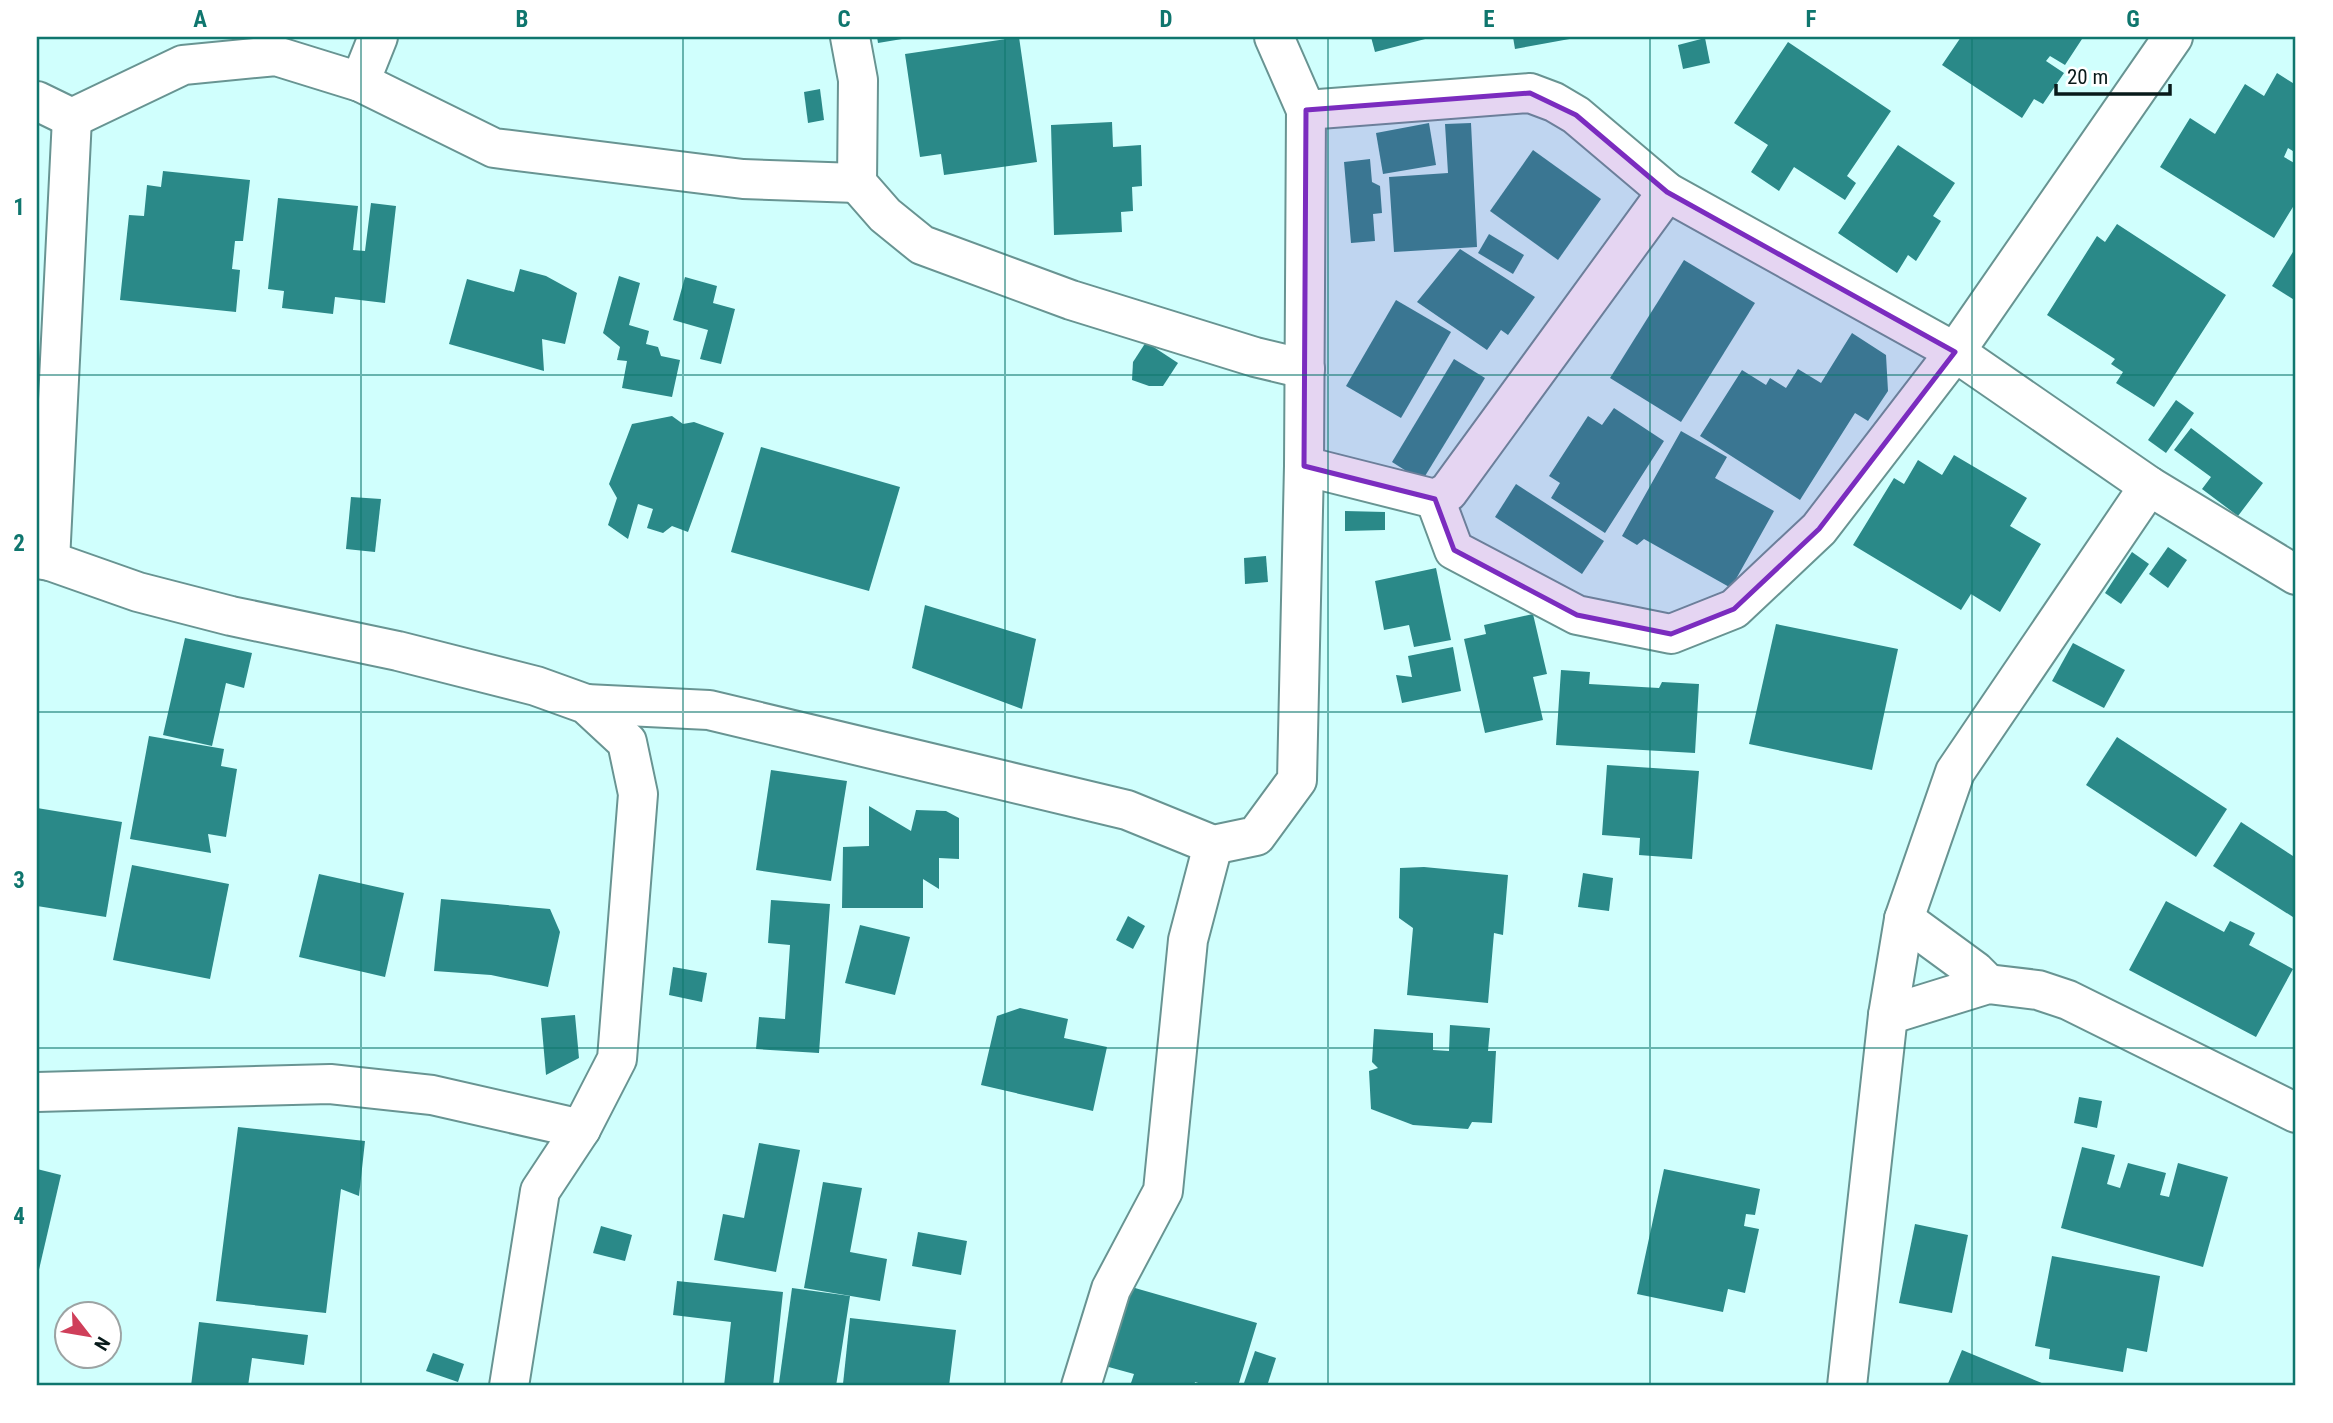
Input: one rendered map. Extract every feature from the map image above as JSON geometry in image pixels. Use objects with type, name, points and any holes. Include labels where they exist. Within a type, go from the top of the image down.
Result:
[{"type":"street","points":[[360,82],[378,37]]},
{"type":"street","points":[[850,37],[858,80],[857,183],[885,215],[922,245],[1071,300],[1255,357],[1305,369]]},
{"type":"street","points":[[72,118],[43,560],[138,592],[231,616],[398,651],[536,686],[586,704],[709,710],[1127,810],[1213,845],[1256,836],[1297,780],[1304,466],[1306,110],[1273,37]]},
{"type":"street","points":[[1435,499],[1454,550],[1577,615],[1671,634],[1734,609],[1819,529],[1955,352],[2173,37]]},
{"type":"street","points":[[72,118],[183,65],[276,56],[360,82],[494,148],[743,179],[857,183]]},
{"type":"street","points":[[1306,110],[1530,93],[1554,102],[1576,115],[1667,192],[1955,352],[2149,486],[2296,576]]},
{"type":"street","points":[[37,101],[72,118]]},
{"type":"street","points":[[1304,466],[1435,499],[1448,492],[1667,192]]},
{"type":"street","points":[[1847,1386],[1888,1015],[1905,919],[1955,772],[2149,486]]},
{"type":"street","points":[[509,1386],[540,1191],[581,1129],[617,1059],[638,794],[627,742],[586,704]]},
{"type":"street","points":[[1082,1386],[1111,1289],[1163,1191],[1188,940],[1213,845]]},
{"type":"street","points":[[1905,919],[1975,971],[1988,984]]},
{"type":"street","points":[[1888,1015],[1988,984],[2038,990],[2068,1000],[2296,1113]]},
{"type":"street","points":[[37,1093],[330,1084],[432,1094],[581,1129]]},
{"type":"highlighted area","points":[[1530,93],[1576,115],[1667,192],[1955,352],[1819,529],[1734,609],[1671,634],[1577,615],[1454,550],[1435,499],[1304,466],[1306,110]]},
{"type":"building","points":[[877,37],[908,37],[908,38],[878,43]]},
{"type":"building","points":[[1019,37],[1037,162],[944,175],[941,154],[920,157],[905,54]]},
{"type":"building","points":[[1371,37],[1429,37],[1429,38],[1375,52]]},
{"type":"building","points":[[1513,37],[1575,37],[1575,38],[1515,49]]},
{"type":"building","points":[[1961,37],[2082,39],[2065,65],[2050,56],[2046,61],[2064,73],[2043,104],[2034,99],[2022,118],[1942,65]]},
{"type":"building","points":[[1705,38],[1710,63],[1683,69],[1678,45]]},
{"type":"building","points":[[1788,42],[1891,111],[1847,176],[1856,183],[1845,200],[1794,167],[1779,191],[1751,172],[1768,145],[1734,123]]},
{"type":"building","points":[[2277,73],[2296,85],[2296,153],[2288,148],[2284,157],[2296,164],[2296,202],[2274,238],[2160,167],[2190,118],[2215,134],[2245,84],[2264,96]]},
{"type":"building","points":[[820,89],[824,120],[808,123],[804,92]]},
{"type":"building","points":[[1112,122],[1113,147],[1141,145],[1142,186],[1132,187],[1133,211],[1121,212],[1122,232],[1054,235],[1051,125]]},
{"type":"building","points":[[1429,123],[1436,165],[1383,174],[1376,133]]},
{"type":"building","points":[[1471,123],[1477,247],[1394,252],[1389,177],[1448,173],[1445,124]]},
{"type":"building","points":[[1898,145],[1955,183],[1933,216],[1941,221],[1916,261],[1908,255],[1897,273],[1838,233]]},
{"type":"building","points":[[1533,150],[1601,199],[1558,260],[1490,211]]},
{"type":"building","points":[[1370,159],[1372,182],[1380,186],[1382,213],[1373,214],[1375,241],[1351,243],[1344,162]]},
{"type":"building","points":[[163,171],[250,180],[243,241],[235,241],[232,269],[240,270],[236,312],[120,300],[129,215],[144,216],[147,185],[161,187]]},
{"type":"building","points":[[278,198],[358,206],[353,250],[365,251],[371,203],[396,206],[385,303],[335,297],[333,314],[282,308],[284,291],[268,289]]},
{"type":"building","points":[[2117,224],[2226,295],[2154,407],[2116,383],[2123,372],[2111,364],[2115,359],[2047,315],[2097,236],[2105,242]]},
{"type":"building","points":[[1489,234],[1524,255],[1513,274],[1478,253]]},
{"type":"building","points":[[2296,247],[2296,301],[2272,286]]},
{"type":"building","points":[[1460,249],[1535,297],[1508,335],[1501,330],[1487,350],[1417,302]]},
{"type":"building","points":[[1684,260],[1755,303],[1681,422],[1610,378]]},
{"type":"building","points":[[520,269],[546,276],[577,293],[565,344],[542,339],[544,371],[449,344],[467,279],[514,292]]},
{"type":"building","points":[[619,276],[640,283],[629,325],[649,331],[646,344],[658,347],[661,356],[680,360],[672,397],[622,388],[627,361],[617,360],[620,347],[603,333]]},
{"type":"building","points":[[685,277],[717,286],[713,303],[735,309],[721,364],[700,359],[708,330],[673,320]]},
{"type":"building","points":[[1396,300],[1451,332],[1401,418],[1346,386]]},
{"type":"building","points":[[1852,333],[1886,355],[1888,391],[1868,421],[1855,413],[1800,500],[1700,436],[1742,370],[1766,385],[1770,378],[1786,388],[1798,369],[1821,383]]},
{"type":"building","points":[[1146,342],[1178,363],[1163,386],[1149,386],[1132,380],[1133,362]]},
{"type":"building","points":[[1454,359],[1485,378],[1422,481],[1392,462]]},
{"type":"building","points":[[2176,400],[2194,413],[2166,453],[2148,440]]},
{"type":"building","points":[[1614,408],[1664,441],[1605,533],[1551,498],[1560,483],[1549,476],[1588,416],[1602,425]]},
{"type":"building","points":[[672,416],[683,424],[694,422],[724,433],[688,532],[672,526],[663,533],[647,528],[653,509],[638,504],[628,539],[608,525],[617,498],[609,484],[632,424]]},
{"type":"building","points":[[2191,428],[2263,483],[2238,516],[2202,489],[2211,477],[2174,450]]},
{"type":"building","points":[[1681,431],[1727,457],[1715,478],[1774,511],[1731,588],[1644,539],[1637,545],[1622,536]]},
{"type":"building","points":[[761,447],[900,487],[869,591],[731,552]]},
{"type":"building","points":[[1954,455],[2027,498],[2010,526],[2041,544],[2000,612],[1971,594],[1961,610],[1853,545],[1894,478],[1904,484],[1918,460],[1942,475]]},
{"type":"building","points":[[1516,484],[1604,541],[1582,574],[1495,517]]},
{"type":"building","points":[[351,497],[381,499],[375,552],[346,549]]},
{"type":"building","points":[[1345,511],[1385,512],[1385,530],[1345,531]]},
{"type":"building","points":[[2168,547],[2187,560],[2168,588],[2149,574]]},
{"type":"building","points":[[2132,552],[2149,564],[2121,604],[2105,593]]},
{"type":"building","points":[[1266,556],[1268,582],[1245,584],[1244,558]]},
{"type":"building","points":[[1436,568],[1451,640],[1414,647],[1409,625],[1384,630],[1375,581]]},
{"type":"building","points":[[925,605],[1036,639],[1022,709],[912,668]]},
{"type":"building","points":[[1533,614],[1547,674],[1533,677],[1543,720],[1485,733],[1464,639],[1486,634],[1484,625]]},
{"type":"building","points":[[1776,624],[1898,649],[1872,770],[1749,744]]},
{"type":"building","points":[[185,638],[252,653],[244,688],[226,683],[212,746],[163,735]]},
{"type":"building","points":[[2073,643],[2125,670],[2104,708],[2052,681]]},
{"type":"building","points":[[1453,647],[1461,691],[1402,703],[1396,675],[1412,677],[1408,656]]},
{"type":"building","points":[[1561,670],[1590,672],[1589,684],[1659,688],[1662,682],[1699,684],[1695,753],[1556,745]]},
{"type":"building","points":[[149,736],[224,749],[221,766],[237,769],[226,837],[208,834],[211,853],[130,839]]},
{"type":"building","points":[[2117,737],[2227,809],[2196,857],[2086,785]]},
{"type":"building","points":[[1607,765],[1699,771],[1692,859],[1639,855],[1640,838],[1602,835]]},
{"type":"building","points":[[771,770],[847,781],[831,881],[756,870]]},
{"type":"building","points":[[869,806],[911,831],[916,810],[946,811],[959,818],[959,859],[939,858],[939,889],[923,879],[923,908],[842,908],[843,847],[869,846]]},
{"type":"building","points":[[37,808],[122,822],[106,917],[37,906]]},
{"type":"building","points":[[2241,822],[2296,858],[2296,919],[2213,866]]},
{"type":"building","points":[[132,865],[229,884],[210,979],[113,960]]},
{"type":"building","points":[[1424,867],[1508,875],[1503,935],[1494,933],[1488,1003],[1407,995],[1413,928],[1399,918],[1400,868]]},
{"type":"building","points":[[1583,873],[1613,878],[1609,911],[1578,907]]},
{"type":"building","points":[[319,874],[404,893],[385,977],[299,957]]},
{"type":"building","points":[[441,899],[550,909],[560,932],[548,987],[491,975],[434,971]]},
{"type":"building","points":[[771,900],[830,904],[819,1053],[756,1049],[759,1017],[785,1019],[790,945],[768,943]]},
{"type":"building","points":[[2166,901],[2224,932],[2230,921],[2255,933],[2249,945],[2293,969],[2256,1037],[2129,970]]},
{"type":"building","points":[[1128,916],[1145,926],[1133,949],[1116,940]]},
{"type":"building","points":[[860,925],[910,937],[895,995],[845,983]]},
{"type":"building","points":[[673,967],[707,973],[702,1002],[669,995]]},
{"type":"building","points":[[1020,1008],[1068,1019],[1064,1038],[1107,1047],[1093,1111],[981,1085],[997,1016]]},
{"type":"building","points":[[575,1015],[579,1058],[546,1075],[541,1018]]},
{"type":"building","points":[[1450,1025],[1490,1028],[1488,1051],[1496,1051],[1492,1123],[1472,1122],[1468,1129],[1413,1125],[1371,1109],[1369,1071],[1378,1068],[1372,1062],[1374,1029],[1433,1033],[1433,1050],[1449,1051]]},
{"type":"building","points":[[2079,1097],[2102,1101],[2097,1128],[2074,1123]]},
{"type":"building","points":[[238,1127],[365,1141],[359,1196],[341,1189],[326,1313],[216,1301]]},
{"type":"building","points":[[759,1143],[800,1150],[776,1272],[714,1260],[723,1214],[744,1218]]},
{"type":"building","points":[[2082,1147],[2115,1155],[2107,1184],[2120,1188],[2128,1163],[2166,1173],[2160,1195],[2169,1197],[2178,1163],[2228,1177],[2203,1267],[2061,1228]]},
{"type":"building","points":[[37,1169],[61,1175],[38,1274],[37,1274]]},
{"type":"building","points":[[1664,1169],[1760,1189],[1755,1215],[1746,1214],[1744,1226],[1759,1229],[1745,1293],[1728,1289],[1723,1312],[1637,1294]]},
{"type":"building","points":[[823,1182],[862,1188],[850,1252],[887,1259],[880,1301],[804,1288]]},
{"type":"building","points":[[1915,1224],[1968,1235],[1952,1313],[1899,1303]]},
{"type":"building","points":[[601,1226],[632,1235],[625,1261],[593,1253]]},
{"type":"building","points":[[918,1232],[967,1241],[961,1275],[912,1266]]},
{"type":"building","points":[[2052,1256],[2160,1276],[2147,1352],[2127,1348],[2123,1372],[2049,1359],[2050,1349],[2035,1346]]},
{"type":"building","points":[[677,1281],[783,1292],[773,1386],[724,1386],[731,1322],[673,1315]]},
{"type":"building","points":[[1128,1286],[1257,1323],[1238,1386],[1208,1386],[1195,1382],[1194,1386],[1130,1386],[1134,1374],[1105,1366]]},
{"type":"building","points":[[792,1288],[850,1296],[836,1386],[779,1383]]},
{"type":"building","points":[[850,1318],[956,1330],[949,1386],[843,1384]]},
{"type":"building","points":[[199,1322],[308,1335],[304,1365],[252,1358],[248,1386],[191,1386]]},
{"type":"building","points":[[1962,1350],[2049,1386],[1947,1386]]},
{"type":"building","points":[[1255,1351],[1276,1358],[1267,1386],[1243,1386]]},
{"type":"building","points":[[433,1353],[464,1364],[458,1382],[426,1371]]}]
